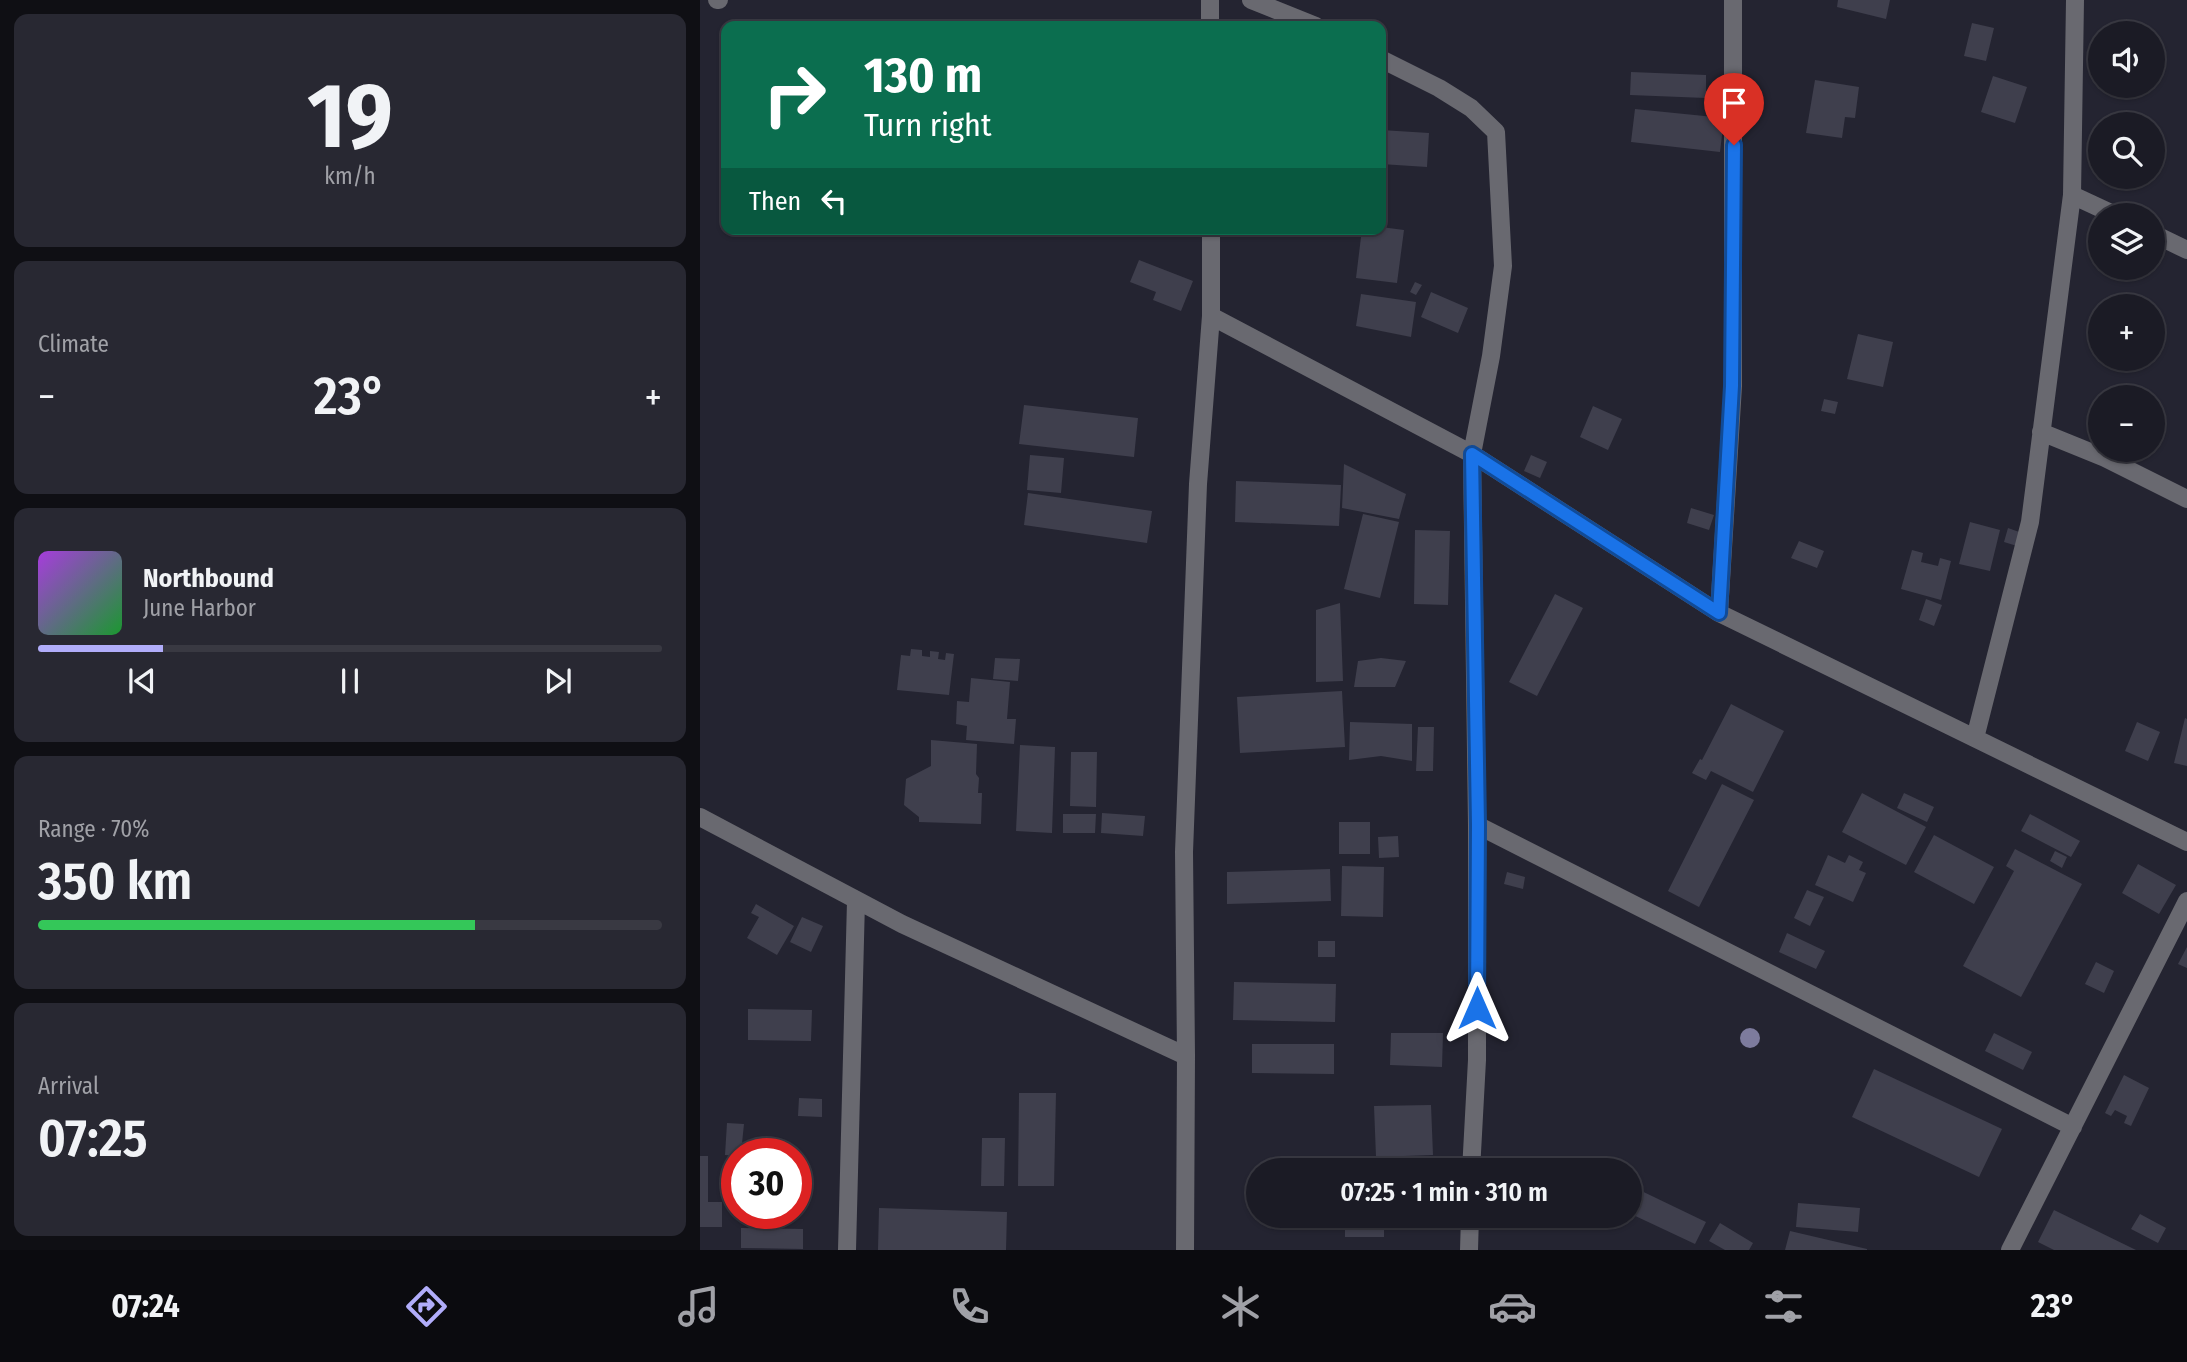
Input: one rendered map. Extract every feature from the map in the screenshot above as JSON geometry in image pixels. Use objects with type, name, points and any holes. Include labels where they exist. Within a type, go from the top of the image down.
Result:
[{"type":"street","points":[[1210,0],[1210,21]]},
{"type":"street","points":[[1251,0],[1304,21]]},
{"type":"street","points":[[1719,613],[1732,386],[1733,0]]},
{"type":"street","points":[[1975,738],[2029,522],[2072,195],[2075,0]]},
{"type":"street","points":[[1386,62],[1439,88],[1471,108],[1496,132],[1503,266],[1472,454],[1478,825],[1477,1060],[1472,1158]]},
{"type":"street","points":[[2072,195],[2089,203]]},
{"type":"street","points":[[1185,1250],[1184,839],[1198,484],[1211,316],[1211,235]]},
{"type":"street","points":[[2165,239],[2187,250]]},
{"type":"street","points":[[1211,316],[1472,454],[1719,613],[2187,842]]},
{"type":"street","points":[[2041,432],[2105,458],[2187,499]]},
{"type":"street","points":[[700,817],[856,901],[1186,1056]]},
{"type":"street","points":[[1478,825],[2073,1127]]},
{"type":"street","points":[[847,1250],[856,901]]},
{"type":"street","points":[[2010,1250],[2187,901]]},
{"type":"street","points":[[1469,1250],[1470,1228]]},
{"type":"building","points":[[1838,0],[1890,0],[1886,19],[1837,7]]},
{"type":"building","points":[[1972,23],[1994,28],[1986,61],[1964,56]]},
{"type":"building","points":[[1631,72],[1706,75],[1706,98],[1630,95]]},
{"type":"building","points":[[1993,76],[2027,87],[2015,123],[1981,112]]},
{"type":"building","points":[[1815,80],[1859,87],[1855,118],[1845,117],[1842,138],[1806,133]]},
{"type":"building","points":[[1635,109],[1724,118],[1720,152],[1631,142]]},
{"type":"building","points":[[1386,130],[1429,133],[1427,167],[1386,164]]},
{"type":"building","points":[[1386,228],[1404,230],[1397,283],[1356,278],[1361,235],[1386,235]]},
{"type":"building","points":[[1139,260],[1193,281],[1181,311],[1153,300],[1156,292],[1130,282]]},
{"type":"building","points":[[1415,282],[1422,285],[1416,295],[1410,292]]},
{"type":"building","points":[[1431,292],[1468,308],[1458,333],[1421,317]]},
{"type":"building","points":[[1361,294],[1416,302],[1411,337],[1356,326]]},
{"type":"building","points":[[1858,334],[1893,342],[1883,387],[1847,379]]},
{"type":"building","points":[[1824,399],[1838,402],[1835,414],[1821,411]]},
{"type":"building","points":[[1024,405],[1138,418],[1134,457],[1019,444]]},
{"type":"building","points":[[1593,406],[1622,419],[1608,450],[1580,437]]},
{"type":"building","points":[[1030,455],[1064,458],[1061,493],[1027,490]]},
{"type":"building","points":[[1531,455],[1547,462],[1540,478],[1524,471]]},
{"type":"building","points":[[1344,464],[1406,494],[1399,519],[1342,508]]},
{"type":"building","points":[[1236,481],[1341,485],[1339,526],[1235,522]]},
{"type":"building","points":[[1028,493],[1152,511],[1147,543],[1024,525]]},
{"type":"building","points":[[1691,508],[1714,515],[1709,530],[1687,523]]},
{"type":"building","points":[[1363,514],[1399,522],[1380,598],[1344,589]]},
{"type":"building","points":[[1970,522],[2000,530],[1990,571],[1959,564]]},
{"type":"building","points":[[2008,528],[2022,533],[2017,546],[2004,542]]},
{"type":"building","points":[[1415,530],[1450,531],[1448,605],[1414,604]]},
{"type":"building","points":[[1799,541],[1824,551],[1817,568],[1791,558]]},
{"type":"building","points":[[1912,550],[1923,553],[1921,562],[1938,566],[1940,558],[1951,561],[1941,600],[1901,589]]},
{"type":"building","points":[[1555,594],[1583,608],[1537,696],[1509,682]]},
{"type":"building","points":[[1926,599],[1942,605],[1934,626],[1919,620]]},
{"type":"building","points":[[1340,603],[1343,681],[1316,682],[1316,610]]},
{"type":"building","points":[[911,649],[922,650],[922,656],[930,657],[930,651],[939,652],[938,659],[945,660],[946,653],[954,654],[949,695],[897,690],[901,655],[910,656]]},
{"type":"building","points":[[995,658],[1020,659],[1018,681],[993,679]]},
{"type":"building","points":[[1381,658],[1406,661],[1395,687],[1354,687],[1358,661]]},
{"type":"building","points":[[971,678],[1010,682],[1007,719],[1016,719],[1014,744],[966,740],[967,726],[956,724],[957,701],[969,702]]},
{"type":"building","points":[[1342,691],[1345,747],[1240,753],[1237,697]]},
{"type":"building","points":[[1731,704],[1784,731],[1753,792],[1711,771],[1706,780],[1692,773],[1700,759],[1702,760]]},
{"type":"building","points":[[2185,718],[2187,719],[2187,766],[2174,763]]},
{"type":"building","points":[[1350,722],[1412,724],[1412,761],[1381,756],[1349,760]]},
{"type":"building","points":[[2137,722],[2160,732],[2148,761],[2125,751]]},
{"type":"building","points":[[1418,727],[1434,727],[1433,771],[1416,771]]},
{"type":"building","points":[[931,740],[977,744],[976,774],[979,778],[978,793],[982,793],[981,824],[919,822],[919,817],[904,805],[906,779],[931,766]]},
{"type":"building","points":[[1020,745],[1055,747],[1052,833],[1016,831]]},
{"type":"building","points":[[1071,752],[1097,752],[1096,807],[1070,806]]},
{"type":"building","points":[[1722,784],[1754,800],[1699,907],[1668,891]]},
{"type":"building","points":[[1862,793],[1926,827],[1906,865],[1842,832]]},
{"type":"building","points":[[1904,793],[1934,807],[1927,822],[1897,808]]},
{"type":"building","points":[[1102,813],[1145,816],[1143,836],[1101,833]]},
{"type":"building","points":[[1063,814],[1096,814],[1095,833],[1063,833]]},
{"type":"building","points":[[2030,814],[2080,841],[2071,857],[2021,831]]},
{"type":"building","points":[[1339,822],[1370,822],[1370,854],[1339,854]]},
{"type":"building","points":[[1934,835],[1994,867],[1974,904],[1914,872]]},
{"type":"building","points":[[1398,836],[1399,857],[1379,858],[1378,837]]},
{"type":"building","points":[[2015,849],[2082,884],[2021,997],[1963,966],[2014,871],[2006,866]]},
{"type":"building","points":[[2055,851],[2067,857],[2062,868],[2050,861]]},
{"type":"building","points":[[1828,855],[1845,863],[1849,855],[1863,862],[1859,870],[1866,873],[1853,902],[1815,885]]},
{"type":"building","points":[[2138,864],[2176,885],[2159,914],[2122,893]]},
{"type":"building","points":[[1342,866],[1384,867],[1383,917],[1341,916]]},
{"type":"building","points":[[1330,869],[1331,901],[1227,904],[1227,872]]},
{"type":"building","points":[[1507,872],[1525,877],[1523,889],[1504,884]]},
{"type":"building","points":[[1807,890],[1824,897],[1810,926],[1794,918]]},
{"type":"building","points":[[756,904],[794,926],[777,955],[747,938],[759,917],[751,913]]},
{"type":"building","points":[[802,917],[823,926],[811,952],[790,942]]},
{"type":"building","points":[[1787,933],[1825,951],[1816,969],[1779,952]]},
{"type":"building","points":[[1318,941],[1335,941],[1335,957],[1318,957]]},
{"type":"building","points":[[2187,947],[2187,968],[2178,964]]},
{"type":"building","points":[[2096,962],[2114,971],[2104,993],[2085,984]]},
{"type":"building","points":[[1234,982],[1336,984],[1335,1022],[1233,1020]]},
{"type":"building","points":[[748,1009],[812,1010],[811,1041],[748,1040]]},
{"type":"building","points":[[1391,1033],[1443,1033],[1442,1067],[1390,1065]]},
{"type":"building","points":[[1994,1033],[2032,1052],[2023,1070],[1985,1051]]},
{"type":"building","points":[[1252,1044],[1334,1044],[1334,1074],[1252,1073]]},
{"type":"building","points":[[1874,1069],[2002,1129],[1979,1177],[1852,1117]]},
{"type":"building","points":[[2124,1075],[2149,1088],[2131,1126],[2124,1123],[2127,1116],[2115,1110],[2111,1116],[2105,1113]]},
{"type":"building","points":[[1019,1093],[1056,1093],[1054,1186],[1018,1186]]},
{"type":"building","points":[[799,1098],[822,1099],[822,1117],[798,1116]]},
{"type":"building","points":[[1431,1105],[1433,1155],[1376,1157],[1374,1106]]},
{"type":"building","points":[[727,1123],[744,1124],[743,1138],[726,1138]]},
{"type":"building","points":[[982,1138],[1005,1138],[1004,1186],[981,1186]]},
{"type":"building","points":[[700,1156],[708,1156],[708,1202],[721,1202],[721,1227],[700,1227]]},
{"type":"building","points":[[1642,1191],[1706,1222],[1695,1244],[1642,1219]]},
{"type":"building","points":[[1798,1203],[1860,1208],[1858,1232],[1796,1227]]},
{"type":"building","points":[[879,1208],[1007,1212],[1006,1250],[878,1250]]},
{"type":"building","points":[[2054,1210],[2136,1250],[2054,1250],[2038,1242]]},
{"type":"building","points":[[2140,1214],[2166,1228],[2158,1243],[2131,1229]]},
{"type":"building","points":[[1720,1223],[1753,1243],[1749,1250],[1725,1250],[1709,1241]]},
{"type":"building","points":[[1345,1228],[1384,1228],[1384,1237],[1345,1237]]},
{"type":"building","points":[[741,1229],[803,1229],[803,1249],[741,1248]]},
{"type":"building","points":[[1790,1231],[1867,1249],[1867,1250],[1785,1250]]},
{"type":"route","points":[[1477,1008],[1478,825],[1472,454],[1719,613],[1732,386],[1734,145]]}]
